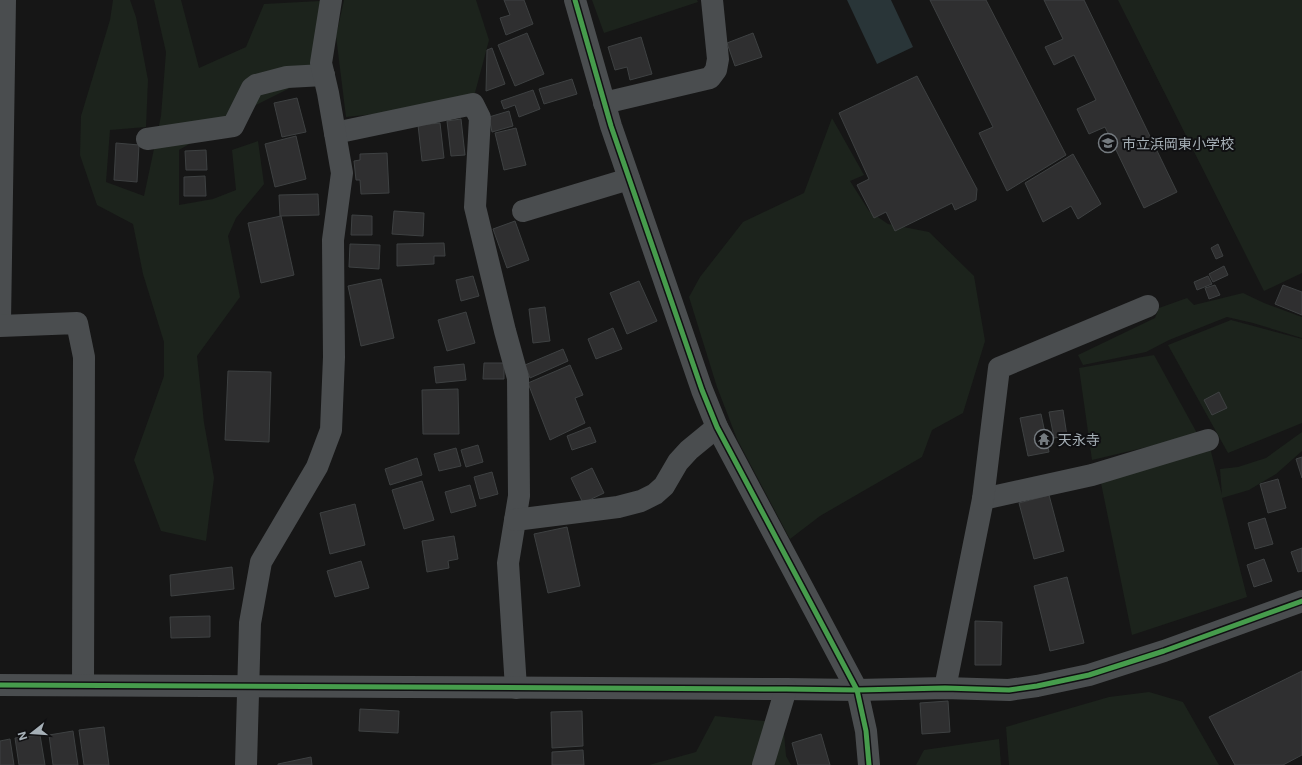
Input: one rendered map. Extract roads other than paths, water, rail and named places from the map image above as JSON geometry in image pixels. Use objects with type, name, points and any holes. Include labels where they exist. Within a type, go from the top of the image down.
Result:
[{"type":"street","points":[[0,322],[5,0]]},
{"type":"street","points":[[246,765],[250,623],[261,562],[317,467],[331,430],[334,357],[333,240],[342,173],[321,63],[331,0]]},
{"type":"street","points":[[575,0],[610,126],[702,390],[718,427],[857,690],[866,731],[869,765]]},
{"type":"street","points":[[604,103],[710,78],[716,70],[718,59],[712,0]]},
{"type":"street","points":[[147,139],[233,126],[252,88],[256,85],[287,77],[324,75]]},
{"type":"street","points":[[335,133],[473,104],[480,118],[475,207],[518,378],[519,496],[508,563],[516,688]]},
{"type":"street","points":[[523,211],[629,179]]},
{"type":"street","points":[[945,688],[983,499],[999,368],[1148,306]]},
{"type":"street","points":[[0,326],[77,323],[84,357],[82,685]]},
{"type":"street","points":[[515,520],[618,507],[641,501],[655,494],[664,486],[678,462],[689,450],[718,427]]},
{"type":"street","points":[[983,499],[1092,474],[1208,440]]},
{"type":"street","points":[[0,685],[786,690],[945,688],[1009,690],[1037,686],[1089,675],[1164,651],[1302,601]]},
{"type":"street","points":[[763,765],[786,690]]},
{"type":"place","name":"市立浜岡東小学校","points":[[1108,143]]},
{"type":"place","name":"天永寺","points":[[1044,439]]}]
